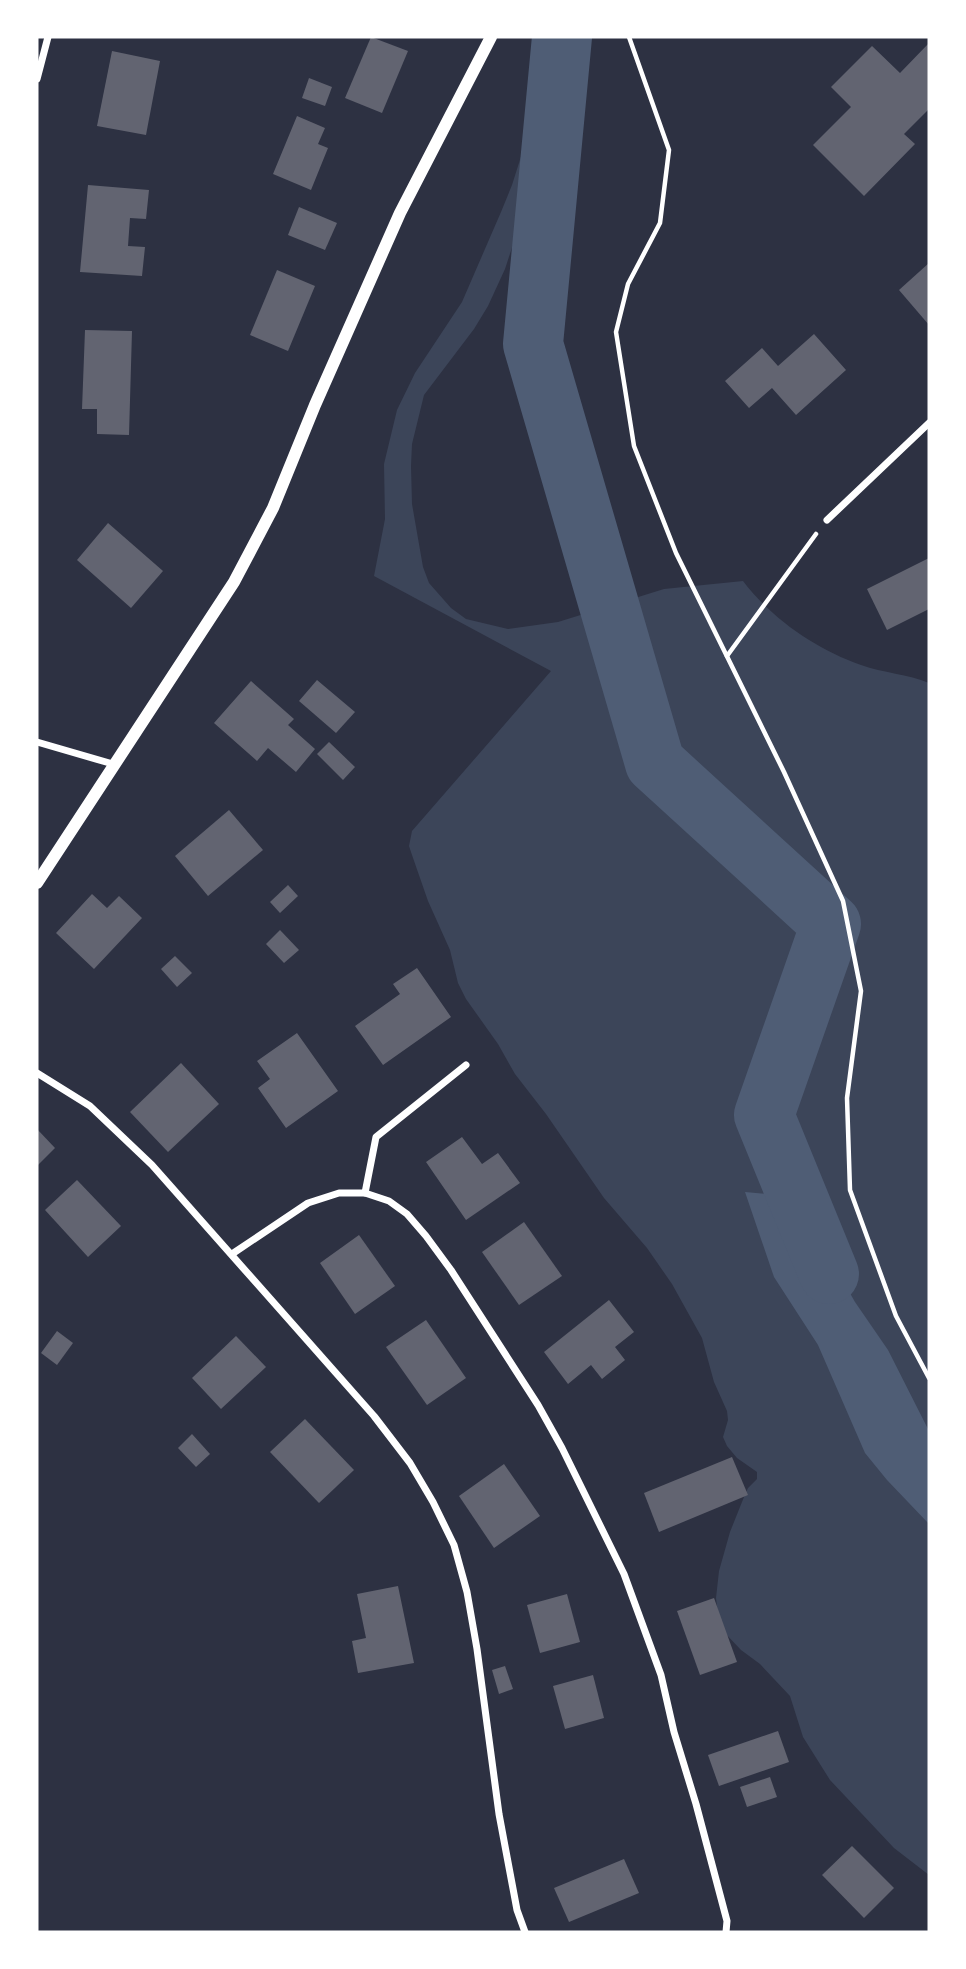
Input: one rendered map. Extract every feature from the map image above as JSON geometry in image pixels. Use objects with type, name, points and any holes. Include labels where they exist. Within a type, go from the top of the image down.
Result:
[{"type":"street","points":[[37,79],[48,37]]},
{"type":"street","points":[[37,883],[113,764],[210,621],[274,508],[326,380],[400,214],[491,37]]},
{"type":"street","points":[[827,520],[929,423]]},
{"type":"street","points":[[37,742],[113,764]]},
{"type":"street","points":[[365,1193],[376,1137],[466,1065]]},
{"type":"street","points":[[37,1073],[90,1106],[152,1165],[382,1426],[410,1463],[433,1502],[454,1545],[467,1592],[499,1814],[517,1910],[525,1932]]},
{"type":"street","points":[[232,1254],[308,1203],[339,1193],[365,1193],[389,1201],[407,1214],[451,1270],[538,1405],[624,1574],[661,1675],[674,1732],[727,1921],[726,1932]]},
{"type":"path","points":[[628,37],[669,150],[660,223],[628,284],[616,332],[634,446],[676,553],[784,772],[843,901],[861,991],[847,1098],[850,1190],[896,1316],[929,1378]]},
{"type":"path","points":[[727,656],[827,520]]},
{"type":"shaded area","points":[[554,37],[570,37],[565,69],[541,159],[505,269],[474,329],[424,395],[412,444],[412,504],[423,567],[429,583],[451,608],[466,619],[508,629],[558,622],[664,589],[743,581],[781,620],[828,650],[869,668],[929,683],[929,1875],[894,1848],[830,1780],[803,1737],[790,1696],[723,1631],[716,1598],[719,1571],[730,1532],[748,1488],[757,1479],[757,1472],[737,1458],[727,1446],[723,1437],[728,1420],[727,1411],[714,1382],[702,1338],[672,1284],[647,1248],[604,1198],[515,1074],[498,1044],[466,999],[458,983],[450,950],[428,901],[409,846],[412,831],[551,671],[374,576],[385,519],[384,464],[397,410],[415,373],[462,302],[501,212],[536,109]]},
{"type":"shaded area","points":[[745,1192],[822,1199],[821,1242],[855,1302],[888,1350],[929,1431],[929,1524],[865,1453],[818,1345],[774,1277]]},
{"type":"building","points":[[371,37],[408,51],[382,113],[345,98]]},
{"type":"building","points":[[929,43],[929,109],[904,134],[915,144],[864,196],[813,145],[851,107],[831,87],[872,46],[900,73]]},
{"type":"building","points":[[112,51],[160,61],[146,135],[97,126]]},
{"type":"building","points":[[309,78],[332,87],[325,106],[302,98]]},
{"type":"building","points":[[297,116],[325,128],[318,144],[328,148],[311,190],[273,174]]},
{"type":"building","points":[[88,185],[149,190],[146,219],[130,218],[128,246],[145,247],[142,276],[80,272]]},
{"type":"building","points":[[299,207],[337,223],[325,250],[288,235]]},
{"type":"building","points":[[929,263],[929,325],[899,290]]},
{"type":"building","points":[[277,270],[315,286],[288,351],[250,335]]},
{"type":"building","points":[[85,330],[132,331],[129,435],[97,434],[97,409],[82,409]]},
{"type":"building","points":[[814,334],[846,370],[796,415],[772,388],[749,408],[725,381],[762,348],[778,366]]},
{"type":"building","points":[[108,523],[163,571],[131,608],[77,560]]},
{"type":"building","points":[[929,558],[929,609],[887,630],[867,589]]},
{"type":"building","points":[[317,680],[355,712],[336,733],[299,701]]},
{"type":"building","points":[[251,681],[294,719],[288,725],[315,749],[296,772],[268,748],[257,761],[214,723]]},
{"type":"building","points":[[329,742],[355,767],[343,780],[317,754]]},
{"type":"building","points":[[229,810],[263,850],[208,896],[175,856]]},
{"type":"building","points":[[288,885],[298,896],[280,913],[270,902]]},
{"type":"building","points":[[92,894],[107,908],[119,896],[142,918],[94,969],[56,933]]},
{"type":"building","points":[[280,930],[299,950],[284,963],[266,944]]},
{"type":"building","points":[[175,956],[192,973],[177,987],[161,969]]},
{"type":"building","points":[[417,968],[451,1017],[383,1065],[355,1026],[400,994],[393,984]]},
{"type":"building","points":[[297,1033],[338,1091],[286,1128],[258,1088],[270,1079],[257,1061]]},
{"type":"building","points":[[181,1063],[219,1104],[168,1152],[130,1112]]},
{"type":"building","points":[[37,1129],[55,1148],[37,1166]]},
{"type":"building","points":[[462,1137],[482,1164],[498,1153],[520,1183],[466,1220],[426,1162]]},
{"type":"building","points":[[77,1180],[121,1226],[88,1257],[45,1210]]},
{"type":"building","points":[[524,1222],[562,1276],[519,1305],[482,1252]]},
{"type":"building","points":[[359,1235],[395,1286],[355,1314],[320,1263]]},
{"type":"building","points":[[609,1300],[634,1332],[615,1347],[625,1360],[602,1379],[591,1365],[568,1384],[544,1352]]},
{"type":"building","points":[[426,1320],[466,1378],[427,1405],[386,1347]]},
{"type":"building","points":[[57,1331],[73,1343],[57,1365],[41,1353]]},
{"type":"building","points":[[236,1336],[266,1367],[221,1409],[192,1378]]},
{"type":"building","points":[[305,1419],[354,1470],[319,1503],[270,1452]]},
{"type":"building","points":[[192,1434],[210,1454],[196,1467],[178,1448]]},
{"type":"building","points":[[732,1457],[748,1495],[659,1532],[644,1493]]},
{"type":"building","points":[[504,1464],[540,1516],[494,1548],[459,1496]]},
{"type":"building","points":[[398,1586],[414,1663],[358,1673],[352,1641],[366,1638],[357,1594]]},
{"type":"building","points":[[567,1594],[580,1642],[540,1653],[527,1605]]},
{"type":"building","points":[[714,1598],[737,1662],[700,1675],[677,1611]]},
{"type":"building","points":[[505,1666],[513,1689],[499,1694],[492,1670]]},
{"type":"building","points":[[593,1675],[604,1718],[565,1729],[553,1686]]},
{"type":"building","points":[[778,1731],[789,1762],[719,1786],[708,1755]]},
{"type":"building","points":[[770,1777],[777,1797],[747,1807],[740,1787]]},
{"type":"building","points":[[852,1846],[894,1888],[864,1918],[822,1875]]},
{"type":"building","points":[[624,1859],[639,1893],[569,1922],[554,1888]]},
{"type":"waterway","points":[[562,37],[533,344],[655,763],[831,924],[764,1115],[829,1274]]}]
